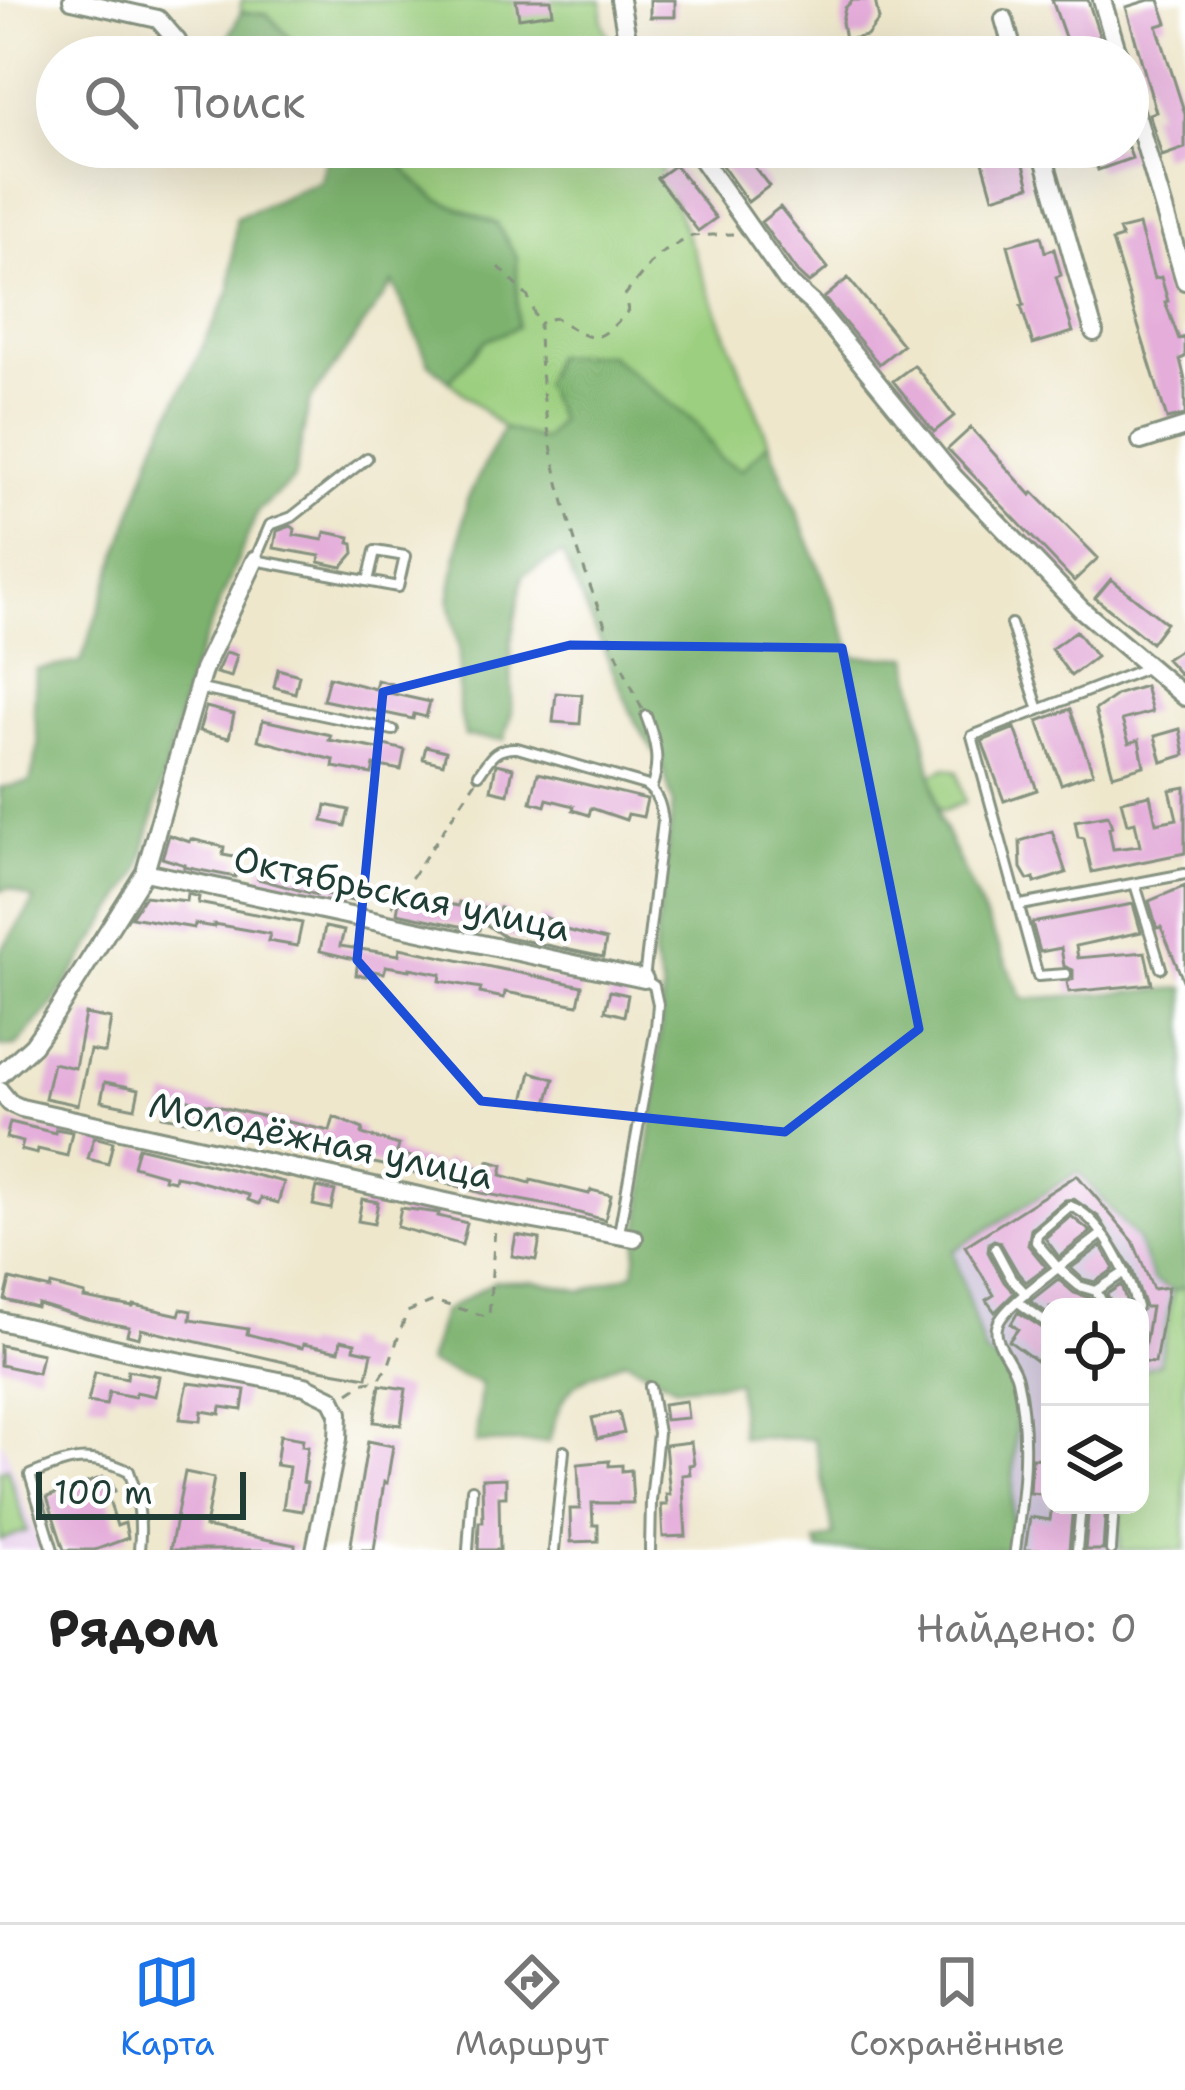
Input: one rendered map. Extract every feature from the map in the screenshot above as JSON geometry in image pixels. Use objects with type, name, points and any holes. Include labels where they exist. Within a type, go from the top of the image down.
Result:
[{"type":"street","points":[[72,0],[158,19],[173,36]]},
{"type":"street","points":[[620,0],[627,36]]},
{"type":"street","points":[[1102,0],[1113,36]]},
{"type":"street","points":[[1004,19],[1009,36]]},
{"type":"street","points":[[1149,158],[1185,281]]},
{"type":"street","points":[[708,168],[787,281],[813,304],[955,477],[1081,609],[1185,697]]},
{"type":"street","points":[[1047,168],[1094,332]]},
{"type":"street","points":[[1141,441],[1185,428]]},
{"type":"street","points":[[0,1075],[33,1045],[56,1013],[145,872],[202,670],[254,560]]},
{"type":"street","name":"Октябрьская улица","points":[[145,872],[644,979]]},
{"type":"street","name":"Молодёжная улица","points":[[0,1091],[21,1108],[496,1213],[627,1236]]},
{"type":"street","points":[[0,1322],[323,1393],[336,1404],[340,1423],[315,1550]]},
{"type":"lane","points":[[367,458],[292,517],[269,525],[254,560],[368,581],[398,586],[405,556],[375,551],[368,581]]},
{"type":"lane","points":[[1011,624],[1040,710]]},
{"type":"lane","points":[[1066,974],[1038,976],[973,736],[1150,666]]},
{"type":"lane","points":[[197,688],[393,730]]},
{"type":"lane","points":[[646,716],[656,743],[658,771],[651,789]]},
{"type":"lane","points":[[479,774],[494,752],[517,748],[651,789],[660,803],[663,821],[644,979],[654,986],[658,1004],[627,1236]]},
{"type":"lane","points":[[1021,905],[1185,874]]},
{"type":"lane","points":[[1135,884],[1161,968]]},
{"type":"lane","points":[[1100,1298],[1058,1268],[1036,1242],[1036,1234],[1070,1206],[1079,1208],[1119,1256],[1134,1298]]},
{"type":"lane","points":[[1015,1550],[1022,1497],[1023,1405],[1015,1370],[996,1329],[1022,1298],[1101,1234]]},
{"type":"lane","points":[[995,1247],[1022,1298],[1041,1316]]},
{"type":"lane","points":[[1096,1291],[1126,1272]]},
{"type":"lane","points":[[650,1387],[658,1433],[650,1550]]},
{"type":"lane","points":[[554,1550],[564,1451]]},
{"type":"lane","points":[[53,1550],[30,1475],[68,1460],[89,1459],[129,1471],[142,1520],[139,1550]]},
{"type":"lane","points":[[468,1550],[472,1489]]},
{"type":"lane","points":[[1076,1550],[1080,1514]]},
{"type":"lane","points":[[1111,1550],[1113,1514]]},
{"type":"path","points":[[539,325],[556,318],[589,339],[597,338],[628,311],[626,295],[657,256],[691,236],[733,234]]},
{"type":"path","points":[[499,267],[528,296],[539,325],[551,449],[572,534],[595,606],[646,716]]},
{"type":"path","points":[[387,922],[397,891],[412,877],[479,774]]},
{"type":"path","points":[[336,1404],[356,1387],[379,1380],[407,1312],[433,1301],[489,1317],[496,1213]]},
{"type":"highlighted area","points":[[570,645],[842,648],[919,1029],[785,1132],[481,1101],[357,960],[383,692]]},
{"type":"shaded area","points":[[1078,1172],[1137,1239],[1153,1280],[1173,1291],[1160,1363],[1149,1367],[1149,1298],[1041,1298],[1041,1514],[1121,1514],[1120,1550],[1002,1550],[1010,1548],[1017,1404],[985,1354],[953,1251]]},
{"type":"shaded area","points":[[0,1439],[6,1448],[41,1550],[0,1550]]},
{"type":"green space","points":[[241,0],[602,0],[608,36],[288,36],[267,14],[241,12]]},
{"type":"green space","points":[[241,12],[267,14],[288,36],[229,36]]},
{"type":"green space","points":[[324,168],[405,168],[437,199],[497,224],[517,258],[517,327],[485,341],[449,381],[429,363],[393,283],[309,403],[294,479],[258,511],[190,675],[139,872],[52,1006],[16,1046],[0,1047],[0,952],[35,900],[9,888],[0,891],[0,788],[30,782],[39,745],[34,711],[36,670],[81,662],[156,443],[230,291],[236,218],[321,181]]},
{"type":"green space","points":[[405,168],[660,168],[769,442],[742,470],[720,458],[697,424],[543,385],[559,420],[544,441],[503,428],[449,381],[485,341],[517,327],[497,224],[437,199]]},
{"type":"green space","points":[[608,354],[697,424],[720,459],[742,470],[769,442],[855,657],[909,657],[940,820],[1023,999],[1185,988],[1185,1287],[1173,1291],[1153,1280],[1137,1239],[1078,1172],[953,1251],[985,1354],[1007,1367],[1017,1404],[1010,1549],[819,1550],[816,1542],[834,1535],[814,1439],[741,1437],[737,1382],[676,1387],[626,1360],[573,1387],[559,1408],[549,1442],[476,1443],[481,1384],[428,1363],[443,1312],[495,1281],[535,1281],[583,1291],[634,1273],[663,991],[653,958],[673,803],[661,763],[636,723],[562,554],[523,575],[511,643],[512,712],[504,740],[465,736],[459,709],[459,649],[449,601],[467,500],[503,428],[544,440],[559,420],[543,385],[553,356]]},
{"type":"green space","points":[[946,768],[957,771],[965,802],[943,811],[934,804],[929,776]]},
{"type":"green space","points":[[1185,1287],[1185,1550],[1120,1550],[1121,1514],[1149,1514],[1149,1367],[1160,1363],[1173,1291]]},
{"type":"green space","points":[[7,1468],[27,1531],[0,1540],[0,1471]]},
{"type":"building","points":[[516,0],[551,0],[553,13],[519,18]]},
{"type":"building","points":[[650,0],[675,0],[675,17],[650,17]]},
{"type":"building","points":[[853,0],[875,0],[879,20],[867,36],[844,36],[845,8]]},
{"type":"building","points":[[1052,0],[1088,0],[1099,36],[1065,36]]},
{"type":"building","points":[[1159,0],[1167,23],[1157,26],[1185,114],[1185,148],[1162,156],[1149,114],[1156,112],[1149,88],[1149,36],[1134,36],[1126,7]]},
{"type":"building","points":[[677,168],[716,218],[698,231],[657,178]]},
{"type":"building","points":[[724,168],[755,168],[769,186],[748,202]]},
{"type":"building","points":[[985,168],[1025,168],[1030,186],[993,197]]},
{"type":"building","points":[[780,207],[828,268],[809,283],[761,222]]},
{"type":"building","points":[[1139,225],[1154,279],[1161,277],[1179,339],[1185,337],[1185,357],[1180,359],[1185,415],[1167,419],[1112,241],[1122,238],[1119,230]]},
{"type":"building","points":[[1041,236],[1045,252],[1054,249],[1061,275],[1056,277],[1073,332],[1033,344],[1008,245]]},
{"type":"building","points":[[848,278],[903,345],[879,364],[824,298]]},
{"type":"building","points":[[914,365],[954,416],[934,432],[893,381]]},
{"type":"building","points":[[971,428],[1031,495],[1033,492],[1098,558],[1074,581],[948,449]]},
{"type":"building","points":[[291,526],[294,535],[323,540],[325,532],[350,537],[354,553],[342,567],[319,562],[320,556],[274,548],[277,531]]},
{"type":"building","points":[[1111,579],[1166,623],[1151,643],[1095,598]]},
{"type":"building","points":[[1076,631],[1096,657],[1071,676],[1051,649]]},
{"type":"building","points":[[1185,646],[1185,680],[1166,659]]},
{"type":"building","points":[[226,652],[237,655],[231,677],[216,673]]},
{"type":"building","points":[[278,669],[299,675],[295,693],[274,687]]},
{"type":"building","points":[[329,677],[375,689],[377,680],[392,684],[389,693],[430,702],[426,717],[414,714],[413,719],[323,700]]},
{"type":"building","points":[[1145,686],[1152,712],[1122,720],[1129,743],[1139,740],[1144,766],[1113,775],[1095,710],[1118,694]]},
{"type":"building","points":[[556,693],[582,695],[580,724],[553,722]]},
{"type":"building","points":[[206,707],[234,714],[229,738],[199,731]]},
{"type":"building","points":[[1070,709],[1093,773],[1061,784],[1038,721]]},
{"type":"building","points":[[263,720],[331,735],[329,740],[405,750],[401,770],[374,765],[372,774],[333,767],[334,760],[258,740]]},
{"type":"building","points":[[1015,728],[1037,790],[1004,801],[982,741]]},
{"type":"building","points":[[1180,729],[1185,755],[1162,762],[1155,736]]},
{"type":"building","points":[[426,746],[446,751],[443,764],[423,759]]},
{"type":"building","points":[[496,764],[513,768],[508,794],[491,790]]},
{"type":"building","points":[[538,773],[647,799],[643,817],[628,814],[626,820],[591,808],[589,815],[547,799],[545,806],[531,802]]},
{"type":"building","points":[[1185,787],[1185,853],[1092,872],[1075,821],[1108,815],[1113,849],[1140,846],[1135,822],[1127,824],[1121,801],[1150,795],[1156,823],[1177,819],[1170,790]]},
{"type":"building","points":[[326,805],[349,810],[345,826],[323,821]]},
{"type":"building","points":[[1052,831],[1066,873],[1035,883],[1021,868],[1020,841]]},
{"type":"building","points":[[169,835],[224,847],[223,855],[239,858],[235,877],[162,858]]},
{"type":"building","points":[[268,862],[357,881],[352,901],[258,879],[261,865]]},
{"type":"building","points":[[1185,886],[1185,985],[1149,901]]},
{"type":"building","points":[[401,890],[458,906],[459,902],[498,912],[500,908],[510,913],[508,919],[536,927],[542,916],[552,920],[550,926],[606,940],[603,957],[503,936],[481,921],[479,930],[397,913]]},
{"type":"building","points":[[188,894],[199,897],[198,903],[302,923],[297,946],[268,941],[270,934],[214,924],[195,924],[194,928],[131,917],[145,896],[187,901]]},
{"type":"building","points":[[1133,904],[1141,932],[1076,946],[1078,958],[1145,952],[1152,984],[1069,992],[1067,982],[1073,979],[1073,970],[1064,966],[1061,948],[1040,952],[1032,923]]},
{"type":"building","points":[[325,927],[344,931],[340,946],[399,955],[400,948],[582,986],[578,1005],[505,992],[504,998],[480,993],[481,988],[440,981],[441,974],[410,968],[386,966],[384,973],[367,970],[366,976],[356,975],[358,960],[320,951]]},
{"type":"building","points":[[610,991],[628,995],[624,1016],[605,1011]]},
{"type":"building","points":[[85,1014],[111,1019],[105,1053],[90,1050],[78,1105],[45,1098],[53,1063],[75,1068]]},
{"type":"building","points":[[531,1072],[554,1079],[546,1107],[524,1101]]},
{"type":"building","points":[[105,1082],[139,1089],[135,1108],[101,1101]]},
{"type":"building","points":[[166,1095],[330,1131],[334,1117],[363,1129],[362,1134],[399,1145],[397,1153],[443,1166],[445,1159],[487,1170],[489,1161],[503,1165],[501,1175],[611,1195],[605,1220],[232,1132],[232,1128],[162,1116]]},
{"type":"building","points":[[10,1122],[55,1133],[56,1129],[72,1132],[67,1156],[21,1150],[23,1142],[6,1138]]},
{"type":"building","points":[[94,1137],[113,1142],[108,1164],[88,1159]]},
{"type":"building","points":[[138,1147],[284,1182],[278,1203],[261,1198],[259,1204],[248,1200],[249,1195],[191,1179],[164,1179],[165,1175],[133,1166]]},
{"type":"building","points":[[1077,1175],[1133,1241],[1153,1289],[1168,1287],[1155,1363],[1149,1363],[1149,1298],[1142,1298],[1132,1269],[1099,1217],[1074,1199],[1065,1200],[1031,1229],[1028,1245],[1046,1267],[1026,1282],[1000,1242],[989,1243],[988,1252],[1014,1293],[995,1312],[986,1300],[994,1295],[965,1246]]},
{"type":"building","points":[[317,1187],[335,1191],[331,1209],[313,1205]]},
{"type":"building","points":[[362,1199],[378,1202],[374,1224],[358,1221]]},
{"type":"building","points":[[401,1208],[467,1223],[462,1245],[397,1227]]},
{"type":"building","points":[[1071,1216],[1091,1232],[1059,1257],[1045,1238]]},
{"type":"building","points":[[516,1235],[540,1239],[536,1260],[512,1256]]},
{"type":"building","points":[[1101,1246],[1114,1269],[1095,1282],[1083,1279],[1071,1268]]},
{"type":"building","points":[[10,1279],[133,1307],[179,1315],[181,1309],[191,1311],[190,1320],[248,1329],[247,1334],[302,1348],[303,1344],[339,1351],[341,1340],[355,1343],[354,1349],[372,1353],[367,1377],[141,1329],[139,1338],[127,1335],[129,1327],[5,1300]]},
{"type":"building","points":[[1058,1279],[1074,1293],[1090,1298],[1041,1298],[1041,1309],[1030,1301]]},
{"type":"building","points":[[1121,1285],[1125,1298],[1109,1298],[1107,1294]]},
{"type":"building","points":[[1018,1312],[1041,1327],[1041,1358],[1036,1361],[1009,1341],[1018,1329],[1011,1324]]},
{"type":"building","points":[[0,1345],[42,1354],[38,1373],[0,1365]]},
{"type":"building","points":[[128,1370],[159,1376],[155,1396],[109,1392],[106,1405],[88,1402],[95,1372],[127,1378]]},
{"type":"building","points":[[188,1383],[245,1390],[242,1410],[221,1407],[220,1414],[202,1411],[201,1421],[180,1419]]},
{"type":"building","points":[[380,1385],[406,1389],[401,1425],[374,1422]]},
{"type":"building","points":[[686,1401],[688,1418],[665,1420],[663,1404]]},
{"type":"building","points":[[619,1412],[624,1433],[597,1439],[592,1418]]},
{"type":"building","points":[[280,1435],[303,1439],[302,1446],[308,1447],[302,1511],[283,1508],[289,1467],[276,1465]]},
{"type":"building","points":[[368,1441],[393,1446],[387,1483],[374,1550],[350,1550]]},
{"type":"building","points":[[691,1442],[694,1464],[689,1465],[690,1474],[682,1475],[686,1536],[663,1537],[661,1505],[667,1505],[666,1494],[670,1494],[665,1445]]},
{"type":"building","points":[[1032,1458],[1041,1458],[1041,1494],[1030,1493]]},
{"type":"building","points":[[609,1461],[609,1466],[631,1470],[633,1503],[592,1503],[598,1541],[571,1542],[570,1509],[580,1509],[578,1464]]},
{"type":"building","points":[[185,1472],[214,1478],[205,1527],[295,1545],[295,1550],[170,1550]]},
{"type":"building","points":[[103,1477],[111,1480],[115,1491],[107,1493],[117,1526],[125,1523],[128,1538],[95,1550],[64,1550],[47,1497]]},
{"type":"building","points":[[506,1478],[506,1497],[499,1497],[500,1550],[478,1550],[482,1479]]},
{"type":"building","points":[[1051,1514],[1072,1514],[1069,1550],[1025,1550],[1030,1517],[1050,1520]]},
{"type":"building","points":[[1088,1514],[1105,1514],[1103,1550],[1085,1550]]}]
